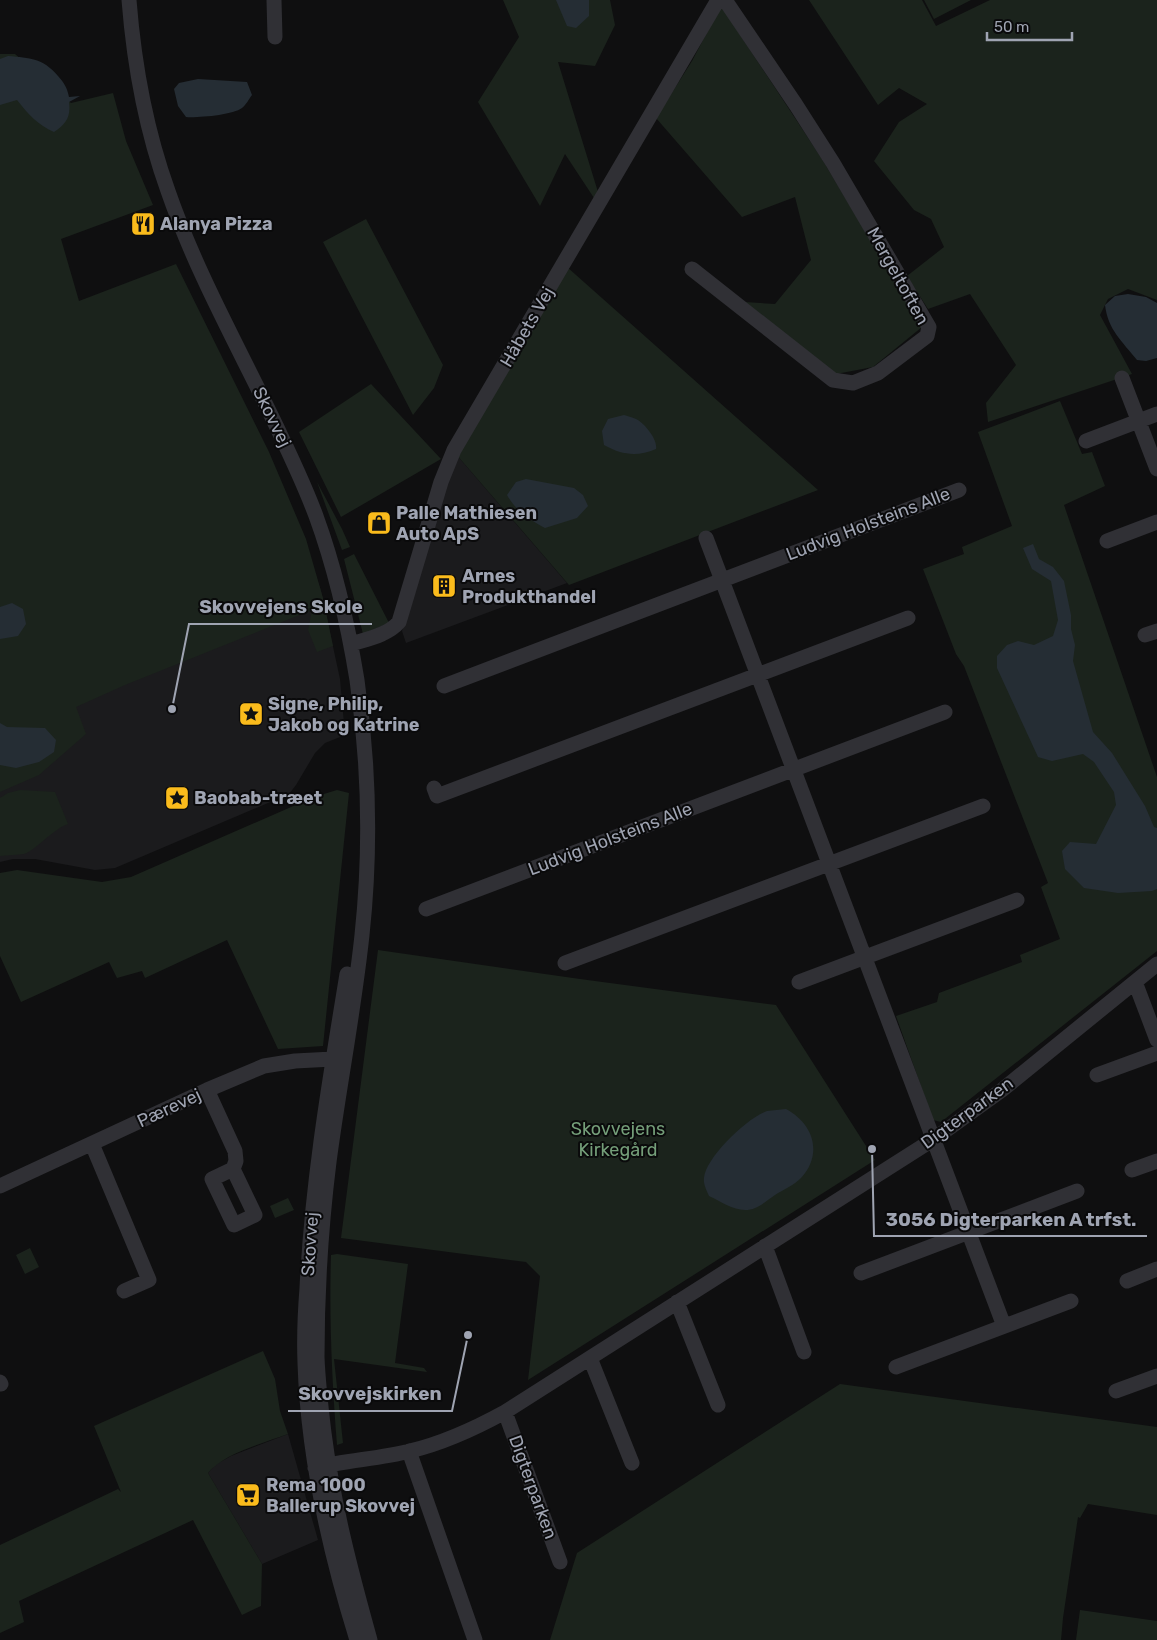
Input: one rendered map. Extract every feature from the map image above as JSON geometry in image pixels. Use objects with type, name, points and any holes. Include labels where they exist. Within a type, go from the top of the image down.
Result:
[{"type":"street","name":"Skovvej","points":[[130,0],[132,29],[151,136],[167,188],[191,251],[292,458],[316,516],[336,579],[351,644],[367,779],[367,846],[339,1061],[314,1192],[309,1246],[305,1362],[307,1401],[322,1466],[370,1640]]},
{"type":"street","points":[[274,0],[276,38]]},
{"type":"street","name":"Håbets Vej","points":[[351,644],[387,632],[399,622],[441,482],[454,450],[718,0]]},
{"type":"street","name":"Mergeltoften","points":[[692,269],[833,380],[853,383],[878,373],[927,336],[929,327],[833,163],[725,0]]},
{"type":"street","points":[[1122,378],[1157,469]]},
{"type":"street","points":[[1086,441],[1157,414]]},
{"type":"street","name":"Ludvig Holsteins Alle","points":[[444,686],[959,490]]},
{"type":"street","points":[[1107,541],[1157,522]]},
{"type":"street","points":[[706,538],[1004,1326]]},
{"type":"street","points":[[434,788],[437,796],[908,618]]},
{"type":"street","name":"Ludvig Holsteins Alle","points":[[426,909],[945,712]]},
{"type":"street","points":[[565,963],[983,806]]},
{"type":"street","points":[[799,982],[1017,900]]},
{"type":"street","name":"Digterparken","points":[[322,1466],[409,1452],[471,1431],[505,1412],[934,1139],[1002,1090],[1157,964]]},
{"type":"street","points":[[1135,982],[1157,1040]]},
{"type":"street","points":[[1097,1075],[1157,1053]]},
{"type":"street","name":"Pærevej","points":[[0,1186],[207,1090],[264,1066],[296,1061],[339,1061]]},
{"type":"street","points":[[207,1090],[235,1151],[236,1161],[233,1169]]},
{"type":"street","points":[[92,1144],[149,1280],[124,1291]]},
{"type":"street","points":[[1132,1170],[1157,1161]]},
{"type":"street","points":[[861,1274],[1077,1192]]},
{"type":"street","points":[[765,1246],[804,1352]]},
{"type":"street","points":[[1127,1281],[1157,1269]]},
{"type":"street","points":[[896,1367],[1071,1301]]},
{"type":"street","points":[[677,1302],[718,1405]]},
{"type":"street","points":[[590,1358],[632,1463]]},
{"type":"street","points":[[1116,1391],[1157,1376]]},
{"type":"street","name":"Digterparken","points":[[505,1412],[560,1562]]},
{"type":"street","points":[[409,1452],[475,1640]]},
{"type":"street","name":"Skovvej","points":[[322,1466],[328,1541],[357,1640]]},
{"type":"shaded area","points":[[556,0],[589,0],[589,16],[576,28],[567,26]]},
{"type":"shaded area","points":[[8,56],[30,58],[41,62],[62,81],[69,97],[80,96],[69,102],[67,120],[54,132],[34,119],[17,100],[0,105],[0,59]]},
{"type":"shaded area","points":[[198,79],[247,82],[252,95],[243,107],[231,113],[215,116],[186,117],[178,106],[174,89],[179,83]]},
{"type":"shaded area","points":[[1128,294],[1146,297],[1157,303],[1157,358],[1146,361],[1137,360],[1112,328],[1105,305],[1115,296]]},
{"type":"shaded area","points":[[624,415],[636,419],[643,424],[653,436],[656,449],[649,452],[630,454],[604,445],[602,431],[608,419]]},
{"type":"shaded area","points":[[455,453],[567,583],[406,643],[402,631]]},
{"type":"shaded area","points":[[526,479],[574,488],[583,495],[588,506],[577,518],[545,528],[523,514],[507,495],[516,482]]},
{"type":"shaded area","points":[[1033,544],[1039,559],[1053,567],[1064,581],[1075,645],[1073,661],[1093,732],[1112,753],[1145,806],[1154,827],[1157,828],[1157,889],[1152,891],[1118,893],[1084,888],[1065,869],[1062,851],[1070,842],[1096,844],[1116,805],[1114,792],[1094,762],[1083,754],[1052,761],[1038,757],[997,668],[997,656],[1007,645],[1018,641],[1034,645],[1053,636],[1058,620],[1051,581],[1032,569],[1023,548]]},
{"type":"shaded area","points":[[308,551],[321,591],[340,679],[345,735],[325,743],[315,753],[289,794],[115,868],[95,870],[35,859],[13,859],[0,862],[0,683]]},
{"type":"shaded area","points":[[12,603],[23,609],[26,624],[18,636],[0,639],[0,607]]},
{"type":"shaded area","points":[[0,723],[7,727],[45,728],[56,740],[54,752],[39,762],[16,768],[0,765]]},
{"type":"shaded area","points":[[786,1109],[796,1115],[803,1123],[809,1131],[812,1140],[812,1159],[808,1169],[801,1178],[761,1205],[749,1210],[736,1209],[709,1196],[704,1178],[706,1169],[720,1149],[749,1121],[767,1111]]},
{"type":"shaded area","points":[[288,1434],[318,1540],[262,1564],[208,1473],[215,1465],[231,1456]]},
{"type":"green space","points":[[503,0],[610,0],[615,25],[595,66],[558,62],[598,192],[594,198],[565,154],[540,206],[478,102],[519,37]]},
{"type":"green space","points":[[809,0],[922,0],[936,26],[990,0],[1157,0],[1157,300],[1128,289],[1108,299],[1100,315],[1132,374],[988,422],[986,403],[1016,365],[970,294],[928,309],[907,276],[944,247],[931,219],[914,210],[874,161],[899,122],[927,104],[899,88],[878,105]]},
{"type":"green space","points":[[924,0],[971,0],[934,19]]},
{"type":"green space","points":[[721,6],[822,159],[922,327],[873,367],[836,374],[745,302],[775,304],[811,260],[795,197],[742,217],[656,118],[692,61]]},
{"type":"green space","points":[[0,54],[15,54],[71,103],[113,93],[126,141],[153,205],[61,239],[79,301],[176,264],[269,452],[306,539],[323,598],[333,646],[317,652],[308,630],[312,610],[125,685],[76,707],[86,734],[39,775],[0,792]]},
{"type":"green space","points":[[366,219],[443,365],[434,388],[413,415],[323,242]]},
{"type":"green space","points":[[567,267],[818,490],[569,585],[455,453]]},
{"type":"green space","points":[[371,384],[441,459],[341,517],[299,432]]},
{"type":"green space","points":[[1060,401],[1082,454],[1092,452],[1105,486],[1064,505],[1157,777],[1157,951],[941,1122],[933,1120],[896,1016],[937,1002],[939,993],[1022,962],[1020,955],[1060,939],[1041,887],[1048,883],[964,666],[956,654],[923,569],[964,554],[962,547],[1012,526],[978,432]]},
{"type":"green space","points":[[317,482],[342,529],[350,547],[342,550]]},
{"type":"green space","points":[[354,554],[389,623],[363,634],[344,559]]},
{"type":"green space","points":[[20,790],[55,792],[68,824],[56,830],[24,854],[0,856],[0,798],[8,793]]},
{"type":"green space","points":[[337,790],[349,793],[323,1046],[278,1049],[227,940],[145,978],[142,971],[117,978],[109,962],[21,1002],[0,956],[0,873],[17,870],[102,882],[131,877],[314,797]]},
{"type":"green space","name":"Skovvejens Kirkegård","points":[[378,950],[776,1005],[875,1160],[528,1380],[540,1276],[526,1262],[341,1238]]},
{"type":"green space","points":[[288,1198],[294,1210],[275,1218],[270,1206]]},
{"type":"green space","points":[[30,1248],[39,1267],[25,1274],[16,1255]]},
{"type":"green space","points":[[337,1254],[408,1264],[395,1363],[424,1368],[427,1372],[334,1359],[343,1443],[337,1445],[330,1303],[331,1255]]},
{"type":"green space","points":[[263,1351],[275,1379],[280,1411],[288,1434],[234,1454],[215,1466],[208,1473],[262,1564],[261,1606],[242,1615],[193,1520],[19,1601],[24,1622],[0,1633],[0,1545],[118,1489],[121,1492],[94,1426]]},
{"type":"green space","points":[[840,1384],[1157,1427],[1157,1515],[1088,1504],[1080,1518],[1078,1517],[1061,1640],[550,1640],[577,1553]]},
{"type":"green space","points":[[1080,1610],[1157,1621],[1157,1640],[1076,1640]]},
{"type":"place","name":"Alanya Pizza","points":[[143,224]]},
{"type":"place","name":"Palle Mathiesen Auto ApS","points":[[379,523]]},
{"type":"place","name":"Arnes Produkthandel","points":[[444,586]]},
{"type":"place","name":"Skovvejens Skole","points":[[172,709]]},
{"type":"place","name":"Signe, Philip, Jakob og Katrine","points":[[251,714]]},
{"type":"place","name":"Baobab-træet","points":[[177,798]]},
{"type":"place","name":"3056 Digterparken A trfst.","points":[[872,1149]]},
{"type":"place","name":"Skovvejskirken","points":[[468,1335]]},
{"type":"place","name":"Rema 1000 Ballerup Skovvej","points":[[248,1495]]}]
